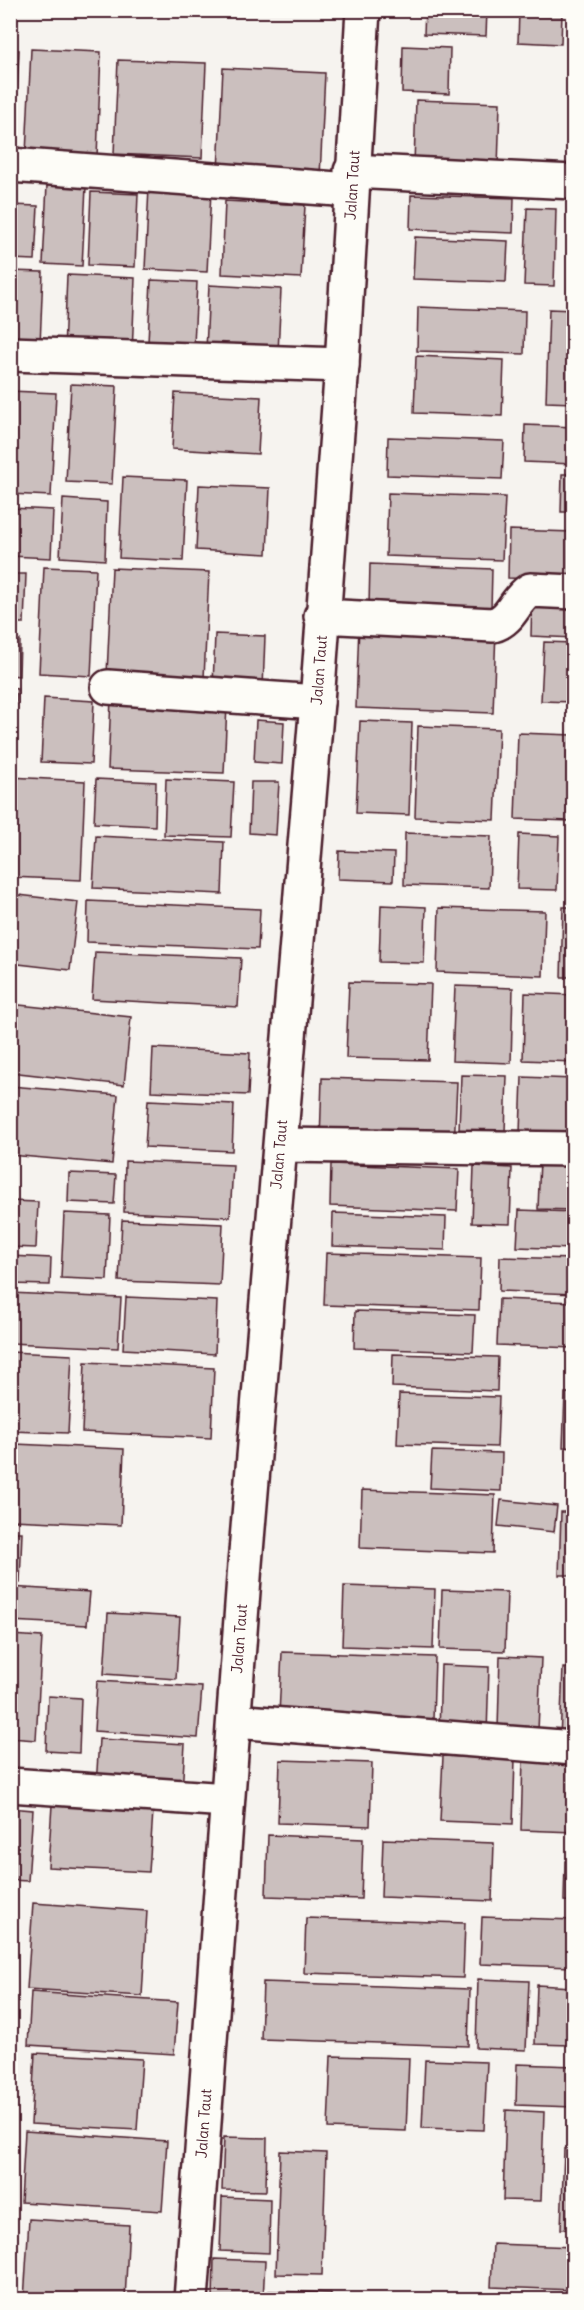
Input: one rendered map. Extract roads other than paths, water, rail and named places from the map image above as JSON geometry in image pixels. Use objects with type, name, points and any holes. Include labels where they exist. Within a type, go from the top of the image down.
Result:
[{"type":"street","name":"Jalan Taut","points":[[191,2300],[227,1800],[317,702],[321,616],[342,365],[351,181],[363,10]]},
{"type":"street","points":[[10,165],[351,181],[573,182]]},
{"type":"street","points":[[10,354],[342,365]]},
{"type":"street","points":[[321,616],[493,625],[505,621],[524,594],[530,590],[573,592]]},
{"type":"street","points":[[108,687],[317,702]]},
{"type":"street","points":[[281,1144],[573,1149]]},
{"type":"street","points":[[234,1721],[573,1748]]},
{"type":"street","points":[[10,1785],[227,1800]]}]
